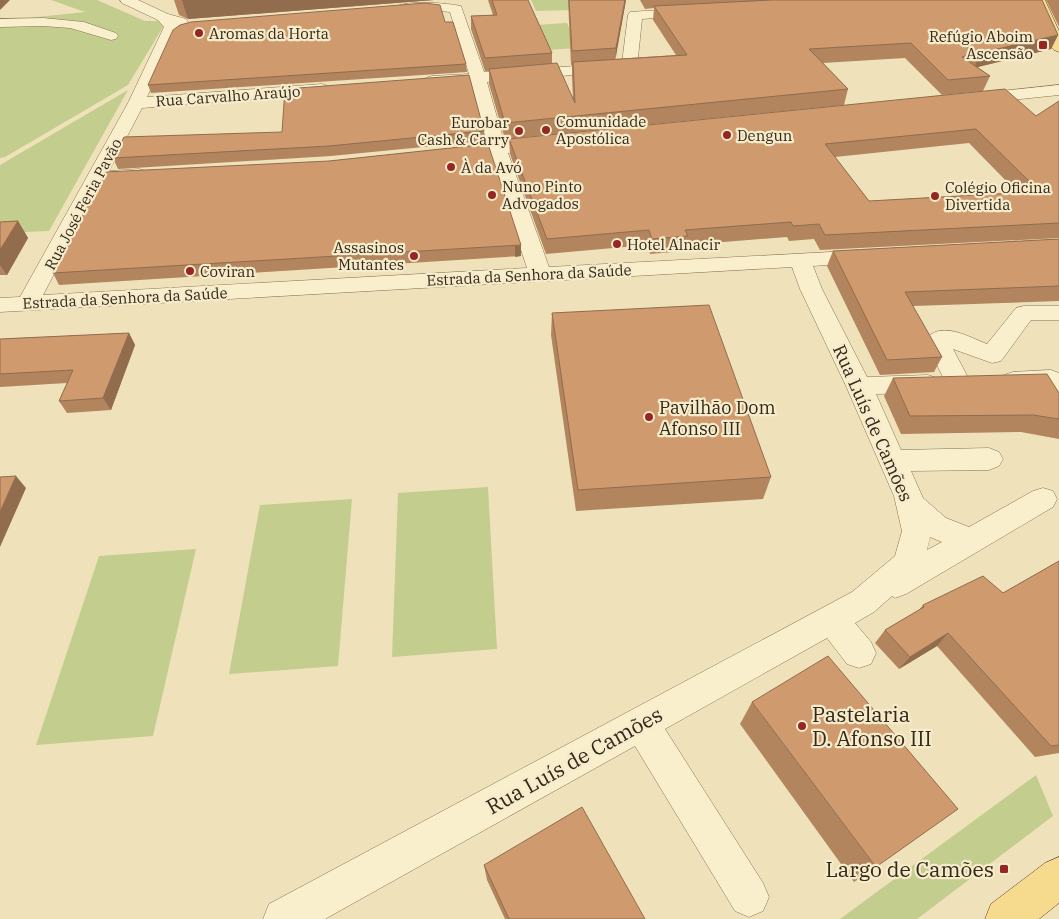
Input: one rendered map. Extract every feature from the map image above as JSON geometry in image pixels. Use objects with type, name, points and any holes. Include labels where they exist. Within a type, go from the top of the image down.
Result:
[{"type":"main road","points":[[1038,0],[1059,46]]},
{"type":"main road","points":[[1006,919],[1059,877]]},
{"type":"street","points":[[127,0],[163,17],[193,24],[178,28],[167,37]]},
{"type":"street","points":[[388,8],[418,3],[451,5],[478,78],[497,148],[540,274]]},
{"type":"street","points":[[418,82],[629,67],[635,15],[702,12]]},
{"type":"street","points":[[163,17],[172,26],[167,37]]},
{"type":"street","points":[[0,23],[60,22],[79,24],[111,36]]},
{"type":"street","name":"Rua Carvalho Araújo","points":[[167,37],[136,102],[339,88]]},
{"type":"street","points":[[951,101],[1059,90]]},
{"type":"street","name":"Rua José Feria Pavão","points":[[27,304],[136,102]]},
{"type":"street","points":[[438,154],[566,141]]},
{"type":"street","points":[[97,177],[156,174]]},
{"type":"street","name":"Estrada da Senhora da Saúde","points":[[0,305],[890,255]]},
{"type":"street","name":"Rua Luís de Camões","points":[[800,260],[893,461],[910,504],[917,531],[908,563],[863,602]]},
{"type":"street","points":[[974,382],[937,341],[946,337],[992,355],[1024,313],[1059,313]]},
{"type":"street","points":[[859,386],[1051,379],[1059,390]]},
{"type":"street","points":[[893,461],[989,459]]},
{"type":"street","name":"Rua Luís de Camões","points":[[284,919],[832,620],[1044,499]]},
{"type":"street","points":[[910,504],[936,527],[971,540]]},
{"type":"street","points":[[832,620],[859,653]]},
{"type":"street","points":[[641,723],[749,898]]},
{"type":"green space","points":[[51,0],[97,0],[145,21],[159,21],[163,27],[128,85],[5,157],[0,158],[0,21],[85,12]]},
{"type":"green space","points":[[531,0],[568,0],[572,10],[536,11]]},
{"type":"green space","points":[[567,23],[578,48],[545,50],[506,27]]},
{"type":"green space","points":[[128,90],[49,231],[0,233],[0,165]]},
{"type":"green space","points":[[488,487],[497,649],[392,657],[398,493]]},
{"type":"green space","points":[[352,499],[338,666],[229,674],[260,505]]},
{"type":"green space","points":[[196,549],[153,736],[36,745],[99,556]]},
{"type":"green space","points":[[1036,775],[1053,816],[917,919],[840,919]]},
{"type":"building","points":[[492,0],[528,0],[552,53],[485,58],[471,16],[497,15]]},
{"type":"building","points":[[569,0],[625,0],[616,48],[572,51]]},
{"type":"building","points":[[772,0],[1042,0],[1058,35],[980,53],[966,54],[968,55],[962,57],[990,76],[948,80],[911,43],[809,49],[848,89],[505,123],[489,69],[557,63],[575,103],[573,62],[687,55],[654,6]]},
{"type":"building","points":[[425,3],[440,5],[445,22],[453,22],[466,64],[148,85],[173,30],[180,25],[191,22]]},
{"type":"building","points":[[469,75],[484,131],[329,146],[113,158],[124,137],[282,132],[285,89]]},
{"type":"building","points":[[1005,89],[1036,116],[1059,101],[1059,223],[825,235],[819,224],[793,226],[791,222],[685,230],[688,236],[652,239],[649,230],[547,239],[509,139]],"holes":[[[976,129],[1035,187],[1009,188],[1014,193],[869,201],[825,144]]]},
{"type":"building","points":[[488,144],[521,245],[53,273],[105,172],[329,161]]},
{"type":"building","points":[[18,221],[0,250],[0,222]]},
{"type":"building","points":[[1059,239],[1059,286],[905,292],[942,357],[887,360],[833,251]]},
{"type":"building","name":"Pavilhão Dom Afonso III","points":[[709,305],[771,477],[578,490],[552,313]]},
{"type":"building","points":[[129,333],[103,398],[59,401],[73,370],[0,374],[0,339]]},
{"type":"building","points":[[1047,374],[1059,393],[1059,419],[1033,415],[910,416],[893,378]]},
{"type":"building","points":[[16,476],[0,512],[0,477]]},
{"type":"building","points":[[1059,561],[1059,745],[1051,746],[948,633],[910,657],[885,630],[924,607],[923,605],[983,576],[1003,593]]},
{"type":"building","points":[[828,656],[958,809],[876,867],[752,702]]},
{"type":"building","points":[[582,807],[645,919],[509,919],[484,865]]},
{"type":"place","name":"Aromas da Horta","points":[[199,33]]},
{"type":"place","name":"Refúgio Aboim Ascensão","points":[[1043,45]]},
{"type":"place","name":"Comunidade Apostólica","points":[[546,130]]},
{"type":"place","name":"Eurobar Cash & Carry","points":[[519,131]]},
{"type":"place","name":"Dengun","points":[[727,135]]},
{"type":"place","name":"À da Avó","points":[[451,167]]},
{"type":"place","name":"Nuno Pinto Advogados","points":[[492,195]]},
{"type":"place","name":"Colégio Oficina Divertida","points":[[935,196]]},
{"type":"place","name":"Hotel Alnacir","points":[[617,244]]},
{"type":"place","name":"Assasinos Mutantes","points":[[414,256]]},
{"type":"place","name":"Coviran","points":[[190,271]]},
{"type":"place","name":"Pavilhão Dom Afonso III","points":[[649,417]]},
{"type":"place","name":"Pastelaria D. Afonso III","points":[[802,726]]},
{"type":"place","name":"Largo de Camões","points":[[1004,869]]}]
